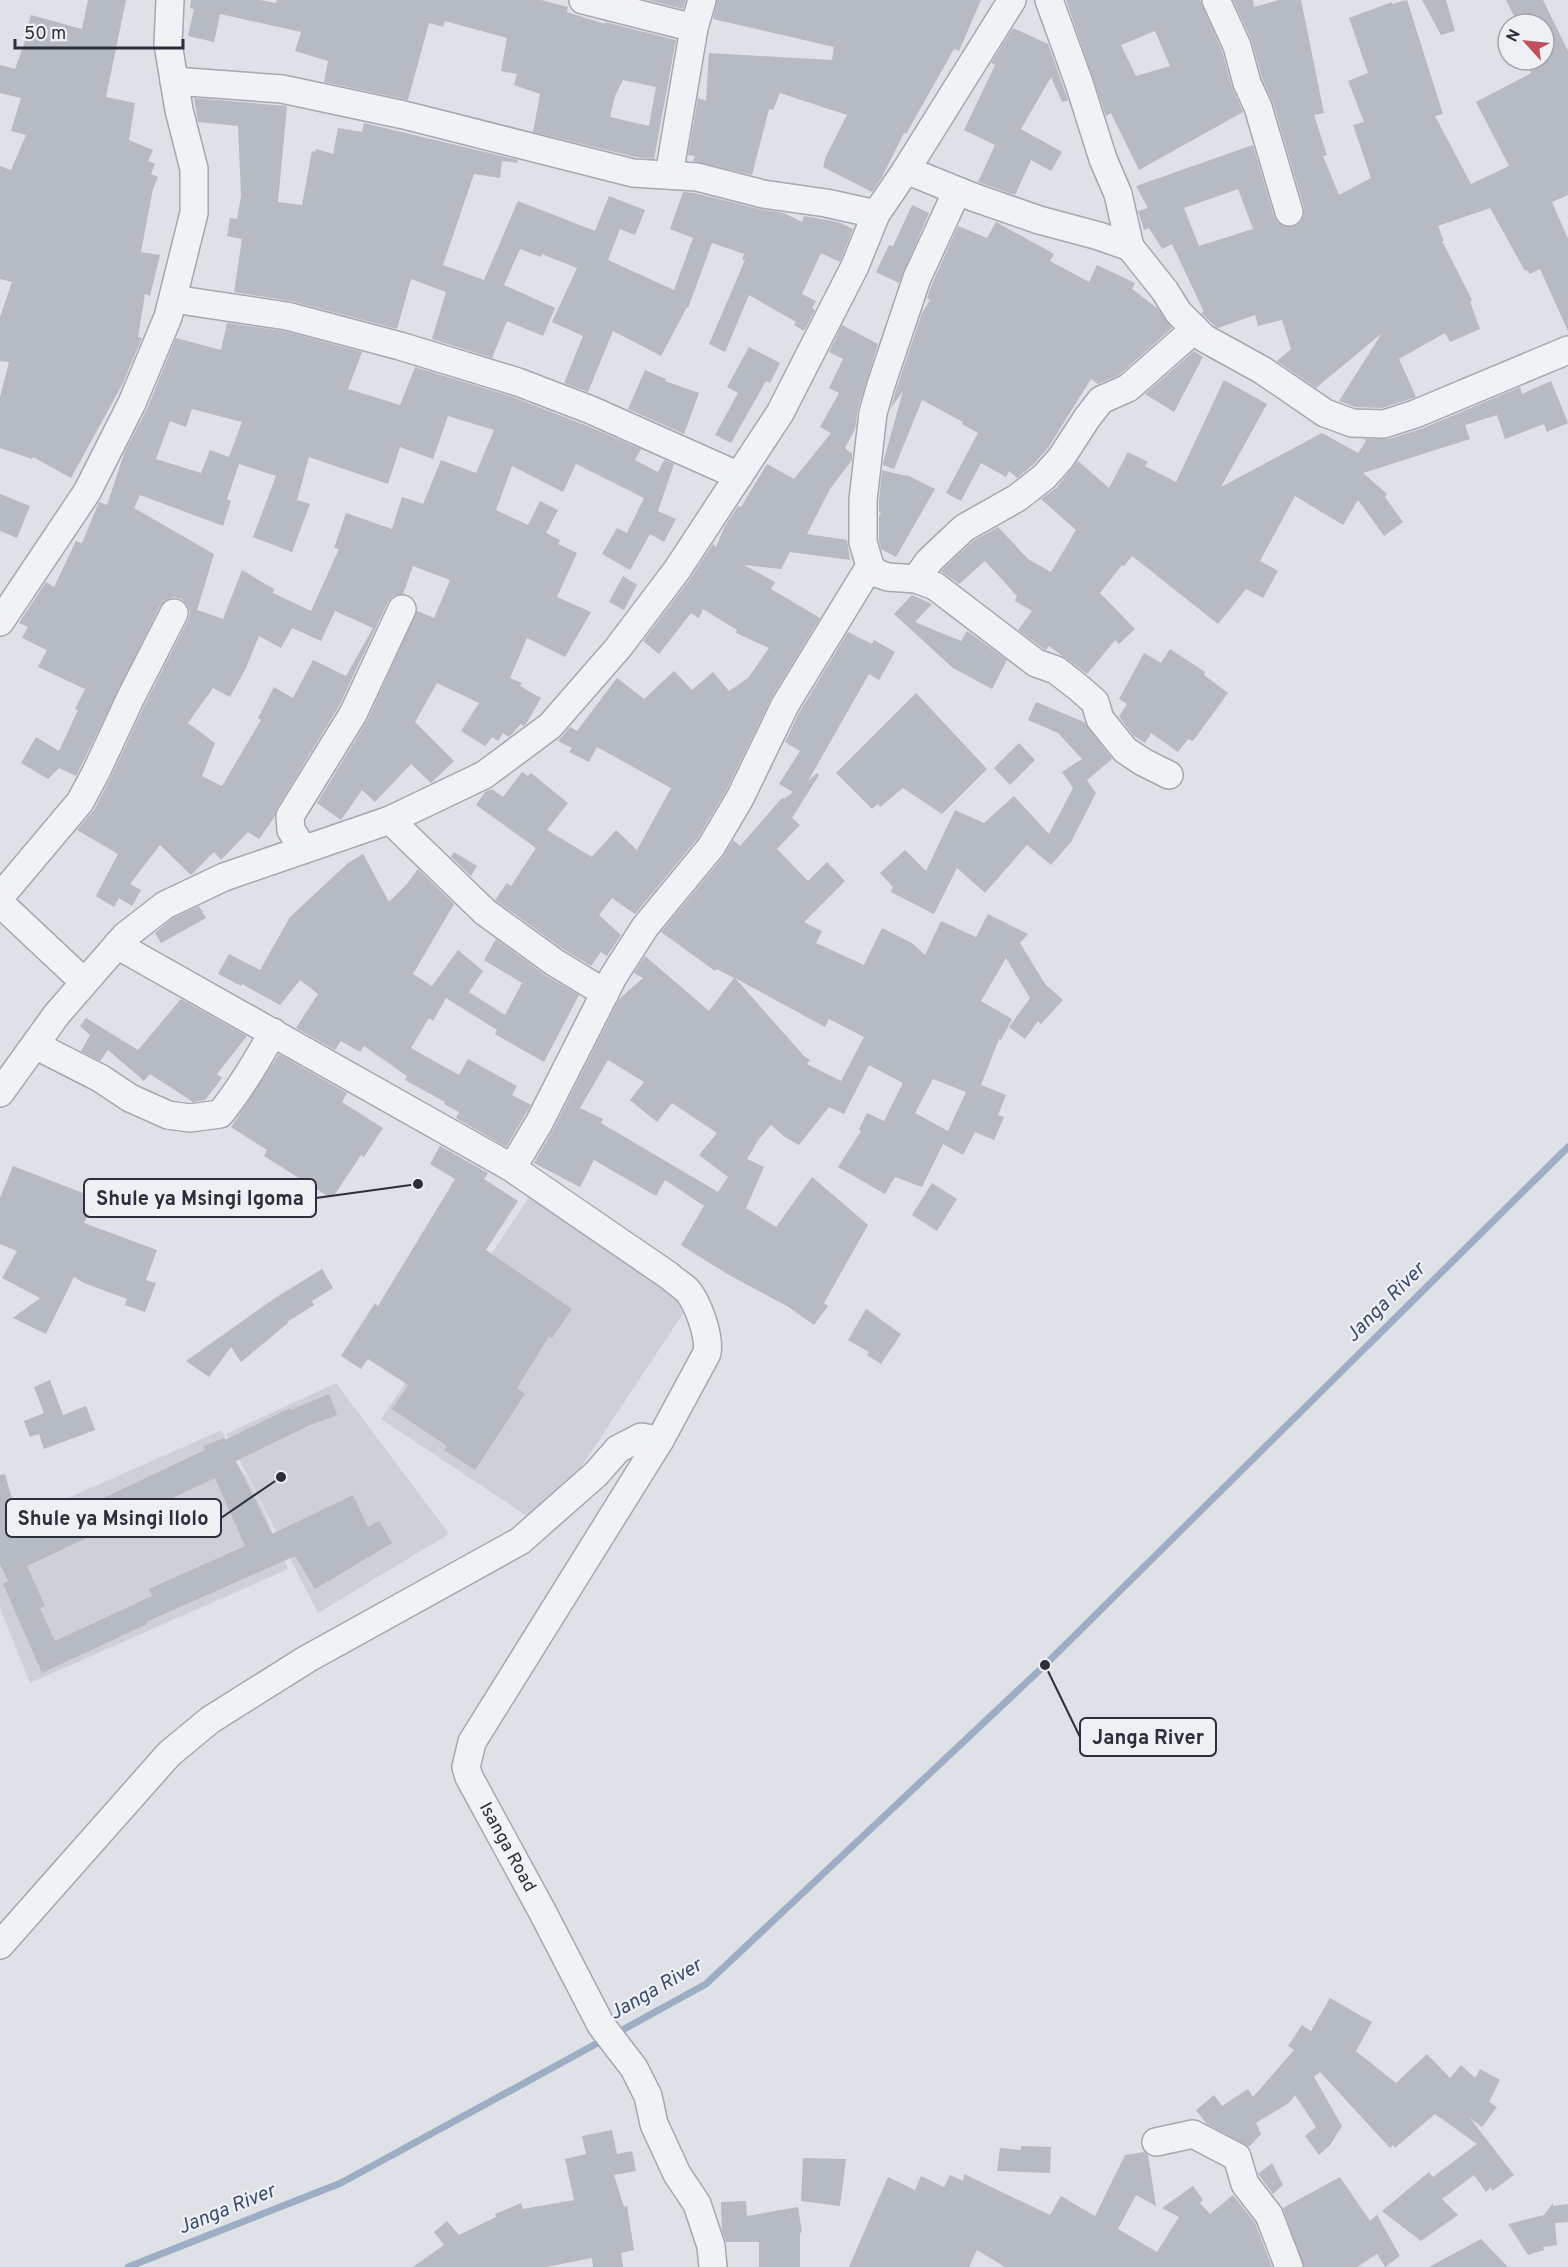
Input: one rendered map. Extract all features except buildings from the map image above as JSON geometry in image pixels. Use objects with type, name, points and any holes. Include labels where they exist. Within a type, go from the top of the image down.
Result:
[{"type":"street","points":[[0,622],[87,492],[132,404],[168,317],[173,299],[194,213],[194,169],[168,44],[170,0]]},
{"type":"street","points":[[583,0],[694,28]]},
{"type":"street","points":[[669,175],[694,28],[702,0]]},
{"type":"street","points":[[0,1093],[57,1014],[84,982],[125,936],[165,904],[224,877],[390,820],[484,775],[550,726],[618,648],[670,579],[780,414],[855,266],[876,214],[1012,0]]},
{"type":"street","points":[[1049,0],[1079,82],[1103,159],[1118,194],[1130,247],[1166,291],[1178,312],[1203,338],[1262,370],[1324,413],[1352,423],[1384,424],[1415,414],[1568,350]]},
{"type":"street","points":[[1216,0],[1237,46],[1289,212]]},
{"type":"street","points":[[174,81],[282,89],[404,115],[633,173],[697,177],[763,194],[826,203],[876,214]]},
{"type":"street","points":[[906,170],[1039,220],[1130,247]]},
{"type":"street","points":[[957,191],[917,278],[873,413],[863,500],[863,542],[870,566],[876,573],[888,577],[916,579],[935,586],[1036,663],[1056,669],[1095,702],[1100,719],[1125,750],[1169,775]]},
{"type":"street","points":[[173,299],[287,316],[400,346],[518,382],[591,410],[739,476]]},
{"type":"street","points":[[916,579],[929,561],[964,528],[1017,498],[1044,477],[1061,458],[1101,400],[1128,388],[1195,329]]},
{"type":"street","points":[[512,1168],[539,1123],[605,993],[645,927],[711,847],[740,798],[785,705],[870,566]]},
{"type":"street","points":[[303,849],[291,830],[290,816],[353,714],[402,609]]},
{"type":"street","points":[[0,897],[80,802],[174,613]]},
{"type":"street","points":[[390,820],[409,841],[432,860],[485,912],[554,962],[605,993]]},
{"type":"street","points":[[0,903],[84,982]]},
{"type":"street","name":"Isanga Road","points":[[117,945],[512,1168],[668,1275],[688,1292],[707,1332],[709,1343],[707,1353],[660,1440],[472,1742],[466,1767],[601,2025],[634,2068],[648,2096],[654,2124],[677,2174],[697,2204],[711,2246],[713,2267]]},
{"type":"street","points":[[35,1045],[100,1078],[130,1098],[168,1115],[190,1118],[220,1114],[249,1075],[273,1032]]},
{"type":"street","points":[[0,1945],[169,1754],[210,1720],[307,1659],[520,1541],[596,1474],[618,1449],[641,1437],[660,1440]]},
{"type":"street","points":[[1156,2142],[1193,2134],[1237,2157],[1245,2184],[1269,2215],[1289,2267]]},
{"type":"shaded area","points":[[532,1193],[692,1300],[542,1526],[381,1419]]},
{"type":"shaded area","points":[[336,1383],[449,1534],[318,1613],[226,1434]]},
{"type":"shaded area","points":[[222,1430],[239,1469],[246,1476],[261,1505],[288,1569],[30,1683],[0,1608],[0,1528]]},
{"type":"waterway","name":"Janga River","points":[[615,2034],[706,1984],[1045,1665],[1568,1147]]},
{"type":"waterway","name":"Janga River","points":[[128,2267],[341,2183],[605,2039]]},
{"type":"place","name":"Shule ya Msingi Igoma","points":[[418,1184]]},
{"type":"place","name":"Shule ya Msingi Ilolo","points":[[281,1477]]},
{"type":"place","name":"Janga River","points":[[1045,1665]]}]
